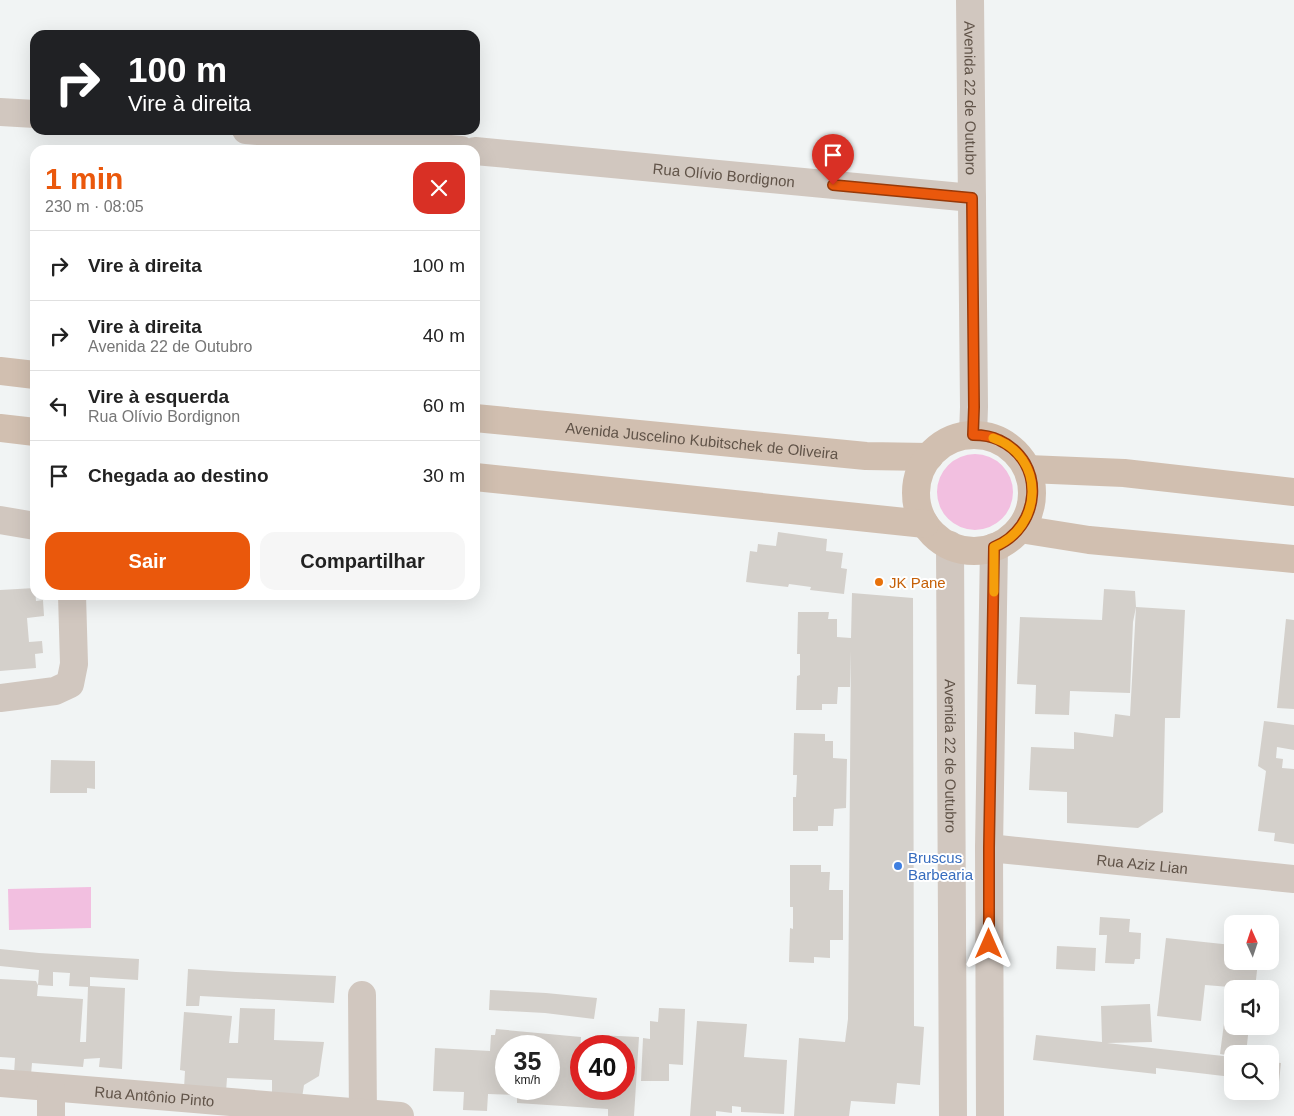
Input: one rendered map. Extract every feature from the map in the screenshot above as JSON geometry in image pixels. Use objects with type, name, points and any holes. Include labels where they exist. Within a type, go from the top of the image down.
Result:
[{"type":"main road","points":[[0,371],[30,374]]},
{"type":"main road","name":"Avenida Juscelino Kubitschek de Oliveira","points":[[480,418],[866,456],[929,456]]},
{"type":"main road","points":[[0,428],[30,431]]},
{"type":"main road","points":[[973,435],[999,440],[1011,448],[1028,469],[1032,481],[1033,494],[1031,507],[1020,529],[1008,540],[994,547],[977,551],[959,549],[936,537],[925,524],[917,502],[916,490],[922,467],[929,456],[948,441],[960,436],[973,435]]},
{"type":"main road","points":[[1028,469],[1124,473],[1294,492]]},
{"type":"main road","points":[[480,478],[925,524]]},
{"type":"main road","points":[[1020,529],[1089,540],[1294,559]]},
{"type":"street","name":"Avenida 22 de Outubro","points":[[970,0],[973,435]]},
{"type":"street","points":[[0,112],[30,114]]},
{"type":"street","points":[[300,135],[407,145]]},
{"type":"street","name":"Rua Olívio Bordignon","points":[[480,151],[972,198]]},
{"type":"street","points":[[0,520],[30,525]]},
{"type":"street","name":"Avenida 22 de Outubro","points":[[950,545],[953,1116]]},
{"type":"street","points":[[990,1116],[989,848],[994,547]]},
{"type":"street","points":[[0,698],[55,692],[70,684],[74,664],[72,600]]},
{"type":"street","name":"Rua Aziz Lian","points":[[989,848],[1294,880]]},
{"type":"street","points":[[362,995],[363,1115]]},
{"type":"street","name":"Rua Antônio Pinto","points":[[0,1083],[363,1115],[400,1116]]},
{"type":"street","points":[[51,1088],[51,1116]]},
{"type":"shaded area","points":[[975,454],[989,457],[1002,465],[1010,478],[1013,492],[1010,506],[1002,519],[989,527],[975,530],[961,527],[948,519],[940,506],[937,492],[940,478],[948,465],[961,457]]},
{"type":"shaded area","points":[[91,887],[91,928],[9,930],[8,889]]},
{"type":"building","points":[[778,532],[827,539],[826,551],[843,553],[841,568],[847,569],[844,594],[810,590],[811,587],[789,584],[788,587],[746,582],[750,551],[757,552],[758,544],[776,546]]},
{"type":"building","points":[[30,588],[30,600],[43,600],[44,616],[27,618],[29,642],[42,641],[43,653],[35,654],[36,668],[0,671],[0,590]]},
{"type":"building","points":[[1104,589],[1135,591],[1136,607],[1133,622],[1130,693],[1070,691],[1069,715],[1035,714],[1036,685],[1017,684],[1020,617],[1102,620]]},
{"type":"building","points":[[852,593],[913,598],[914,1026],[924,1027],[920,1085],[897,1083],[895,1104],[851,1101],[849,1116],[794,1116],[799,1038],[845,1042],[848,1019],[851,651],[850,687],[838,687],[837,704],[822,704],[822,710],[796,710],[797,676],[800,675],[800,654],[797,654],[798,612],[829,612],[828,619],[837,619],[837,637],[851,638]]},
{"type":"building","points":[[1136,607],[1185,610],[1180,718],[1165,718],[1163,812],[1138,828],[1067,823],[1067,792],[1029,790],[1031,747],[1074,749],[1074,732],[1113,737],[1115,714],[1130,716]]},
{"type":"building","points":[[1286,619],[1294,620],[1294,709],[1277,708]]},
{"type":"building","points":[[1264,721],[1294,725],[1294,750],[1277,747],[1276,758],[1283,759],[1282,768],[1294,769],[1294,844],[1274,841],[1275,833],[1258,831],[1266,771],[1258,766]]},
{"type":"building","points":[[794,733],[825,734],[825,741],[833,741],[833,758],[847,759],[846,808],[834,809],[833,826],[818,826],[818,831],[793,831],[793,797],[796,797],[797,775],[793,775]]},
{"type":"building","points":[[51,760],[95,761],[95,789],[87,788],[87,793],[50,793]]},
{"type":"building","points":[[790,865],[821,865],[821,872],[830,872],[829,890],[843,890],[843,940],[830,940],[830,958],[814,957],[814,963],[789,962],[790,928],[793,929],[793,907],[790,907]]},
{"type":"building","points":[[1100,917],[1130,919],[1129,932],[1141,933],[1140,959],[1135,959],[1134,964],[1105,963],[1107,935],[1099,935]]},
{"type":"building","points":[[1166,938],[1224,944],[1224,970],[1257,970],[1256,980],[1224,980],[1224,987],[1205,985],[1201,1021],[1157,1016]]},
{"type":"building","points":[[1057,946],[1096,948],[1095,971],[1056,969]]},
{"type":"building","points":[[0,949],[139,959],[138,980],[90,977],[90,986],[125,988],[122,1069],[99,1067],[100,1058],[84,1059],[83,1067],[32,1063],[31,1075],[14,1074],[15,1058],[0,1057],[0,979],[36,981],[38,985],[39,970],[0,966]],"holes":[[[53,972],[70,973],[69,986],[88,987],[86,1042],[80,1042],[83,999],[37,996],[38,985],[53,986]]]},
{"type":"building","points":[[188,969],[336,976],[334,1003],[200,996],[199,1006],[186,1006]]},
{"type":"building","points":[[490,990],[597,998],[594,1019],[545,1013],[489,1010]]},
{"type":"building","points":[[1150,1004],[1152,1042],[1107,1043],[1224,1056],[1224,1076],[1156,1068],[1156,1074],[1033,1060],[1036,1035],[1102,1042],[1101,1006]]},
{"type":"building","points":[[240,1008],[275,1009],[274,1040],[324,1042],[319,1076],[304,1085],[302,1098],[272,1098],[272,1080],[227,1078],[226,1092],[184,1088],[185,1071],[180,1070],[184,1012],[232,1016],[229,1043],[238,1043]]},
{"type":"building","points":[[659,1008],[685,1009],[683,1065],[669,1064],[669,1081],[641,1081],[643,1038],[650,1039],[650,1021],[658,1022]]},
{"type":"building","points":[[697,1021],[747,1024],[744,1057],[787,1060],[784,1114],[741,1112],[741,1107],[732,1106],[732,1113],[716,1111],[716,1116],[690,1116]]},
{"type":"building","points":[[1224,1023],[1224,1035],[1248,1035],[1247,1045],[1224,1045],[1224,1055],[1220,1054]]},
{"type":"building","points":[[496,1029],[560,1035],[495,1035]]},
{"type":"building","points":[[491,1035],[495,1035],[495,1094],[488,1094],[487,1111],[463,1110],[464,1092],[433,1091],[435,1048],[490,1051]]},
{"type":"building","points":[[560,1035],[570,1036],[570,1100],[635,1100],[635,1037],[639,1037],[634,1116],[608,1116],[608,1109],[517,1103],[517,1100],[560,1100]]},
{"type":"building","points":[[1279,1063],[1281,1063],[1279,1082]]},
{"type":"slow traffic","points":[[993,438],[1011,448],[1021,458],[1028,469],[1032,481],[1033,494],[1027,518],[1020,529],[1008,540],[994,547],[994,592]]},
{"type":"place","name":"JK Pane","points":[[879,582]]},
{"type":"place","name":"Bruscus Barbearia","points":[[898,866]]},
{"type":"route","points":[[833,185],[972,198],[973,435],[999,440],[1011,448],[1028,469],[1032,481],[1033,494],[1027,518],[1014,535],[1002,544],[994,547],[989,944]]}]
